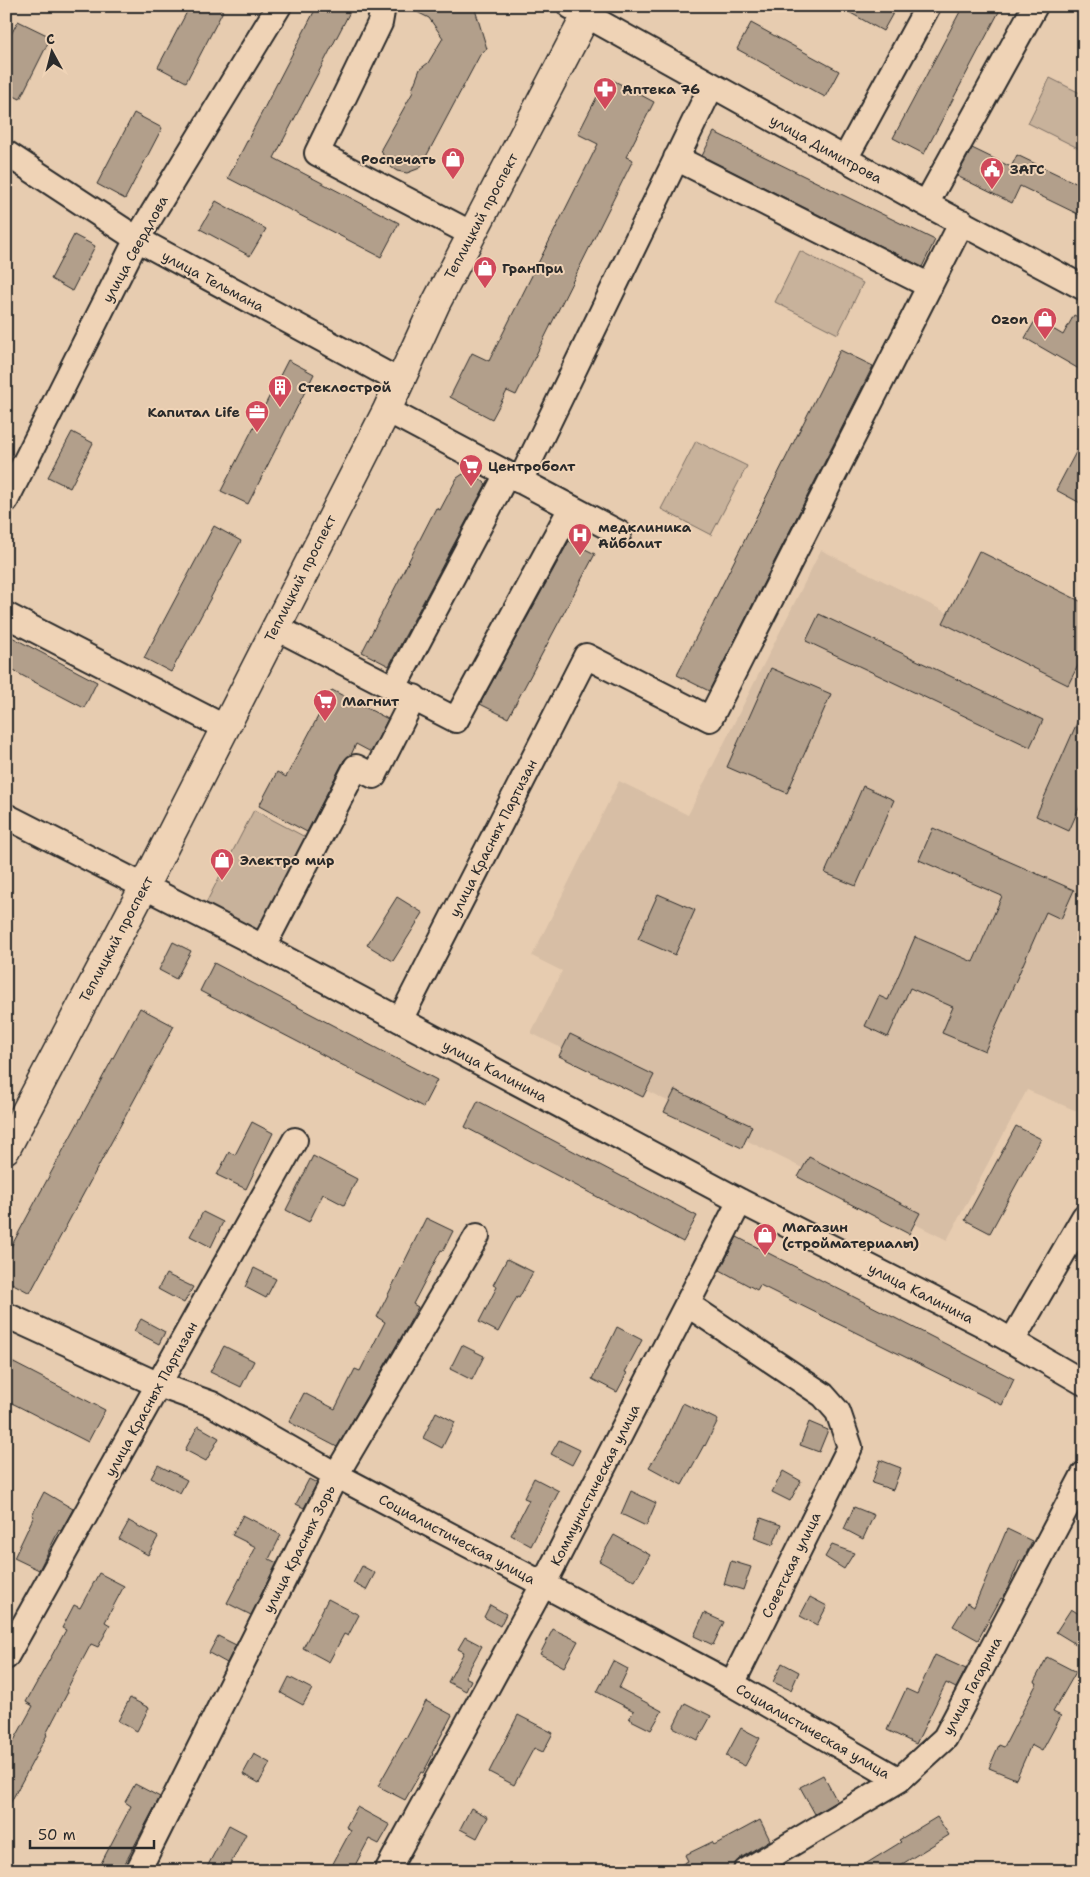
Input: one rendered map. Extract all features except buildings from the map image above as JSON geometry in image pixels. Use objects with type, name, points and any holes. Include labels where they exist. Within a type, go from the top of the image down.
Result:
[{"type":"main road","name":"Теплицкий проспект","points":[[6,1149],[144,887],[387,410],[436,303],[472,234],[582,9]]},
{"type":"street","name":"улица Свердлова","points":[[6,500],[136,239],[279,6]]},
{"type":"street","points":[[383,6],[380,23],[317,153],[472,234]]},
{"type":"street","points":[[845,159],[928,6]]},
{"type":"street","points":[[926,204],[1035,6]]},
{"type":"street","name":"улица Димитрова","points":[[582,9],[712,85],[845,159],[1084,288]]},
{"type":"street","points":[[263,947],[356,767],[374,776],[404,692],[712,85]]},
{"type":"street","name":"улица Тельмана","points":[[6,153],[136,239],[401,382]]},
{"type":"street","points":[[676,158],[930,286],[962,222]]},
{"type":"street","name":"улица Красных Партизан","points":[[400,1020],[586,656],[710,719],[930,286]]},
{"type":"street","points":[[387,410],[619,533]]},
{"type":"street","points":[[275,627],[456,720],[571,508]]},
{"type":"street","points":[[6,615],[224,727]]},
{"type":"street","name":"улица Калинина","points":[[6,816],[263,947],[740,1201],[984,1325],[1084,1384]]},
{"type":"street","name":"улица Красных Партизан","points":[[6,1657],[294,1140]]},
{"type":"street","name":"Коммунистическая улица","points":[[387,1871],[543,1585],[740,1201]]},
{"type":"street","points":[[1012,1341],[1084,1217]]},
{"type":"street","name":"улица Красных Зорь","points":[[138,1871],[336,1476],[477,1236]]},
{"type":"street","name":"Советская улица","points":[[687,1304],[823,1395],[838,1412],[850,1447],[732,1684]]},
{"type":"street","name":"Социалистическая улица","points":[[6,1315],[158,1385],[212,1404],[336,1476],[732,1684],[899,1780]]},
{"type":"street","name":"улица Гагарина","points":[[746,1871],[899,1780],[945,1738],[1084,1474]]},
{"type":"shaded area","points":[[1050,78],[1084,95],[1084,151],[1028,123]]},
{"type":"shaded area","points":[[800,251],[863,283],[838,334],[775,302]]},
{"type":"shaded area","points":[[696,441],[747,466],[711,535],[661,509]]},
{"type":"shaded area","points":[[821,550],[1084,681],[1084,1114],[1027,1090],[947,1240],[531,1033],[562,971],[532,956],[619,781],[688,815]]},
{"type":"shaded area","points":[[254,810],[307,838],[260,931],[206,903]]},
{"type":"place","name":"Аптека 76","points":[[605,110]]},
{"type":"place","name":"Роспечать","points":[[453,180]]},
{"type":"place","name":"ЗАГС","points":[[992,190]]},
{"type":"place","name":"ГранПри","points":[[485,289]]},
{"type":"place","name":"Ozon","points":[[1045,340]]},
{"type":"place","name":"Стеклострой","points":[[280,408]]},
{"type":"place","name":"Капитал Life","points":[[257,433]]},
{"type":"place","name":"Центроболт","points":[[471,487]]},
{"type":"place","name":"медклиника Айболит","points":[[580,556]]},
{"type":"place","name":"Магнит","points":[[325,722]]},
{"type":"place","name":"Электро мир","points":[[222,881]]},
{"type":"place","name":"Магазин (стройматериалы)","points":[[765,1256]]}]
